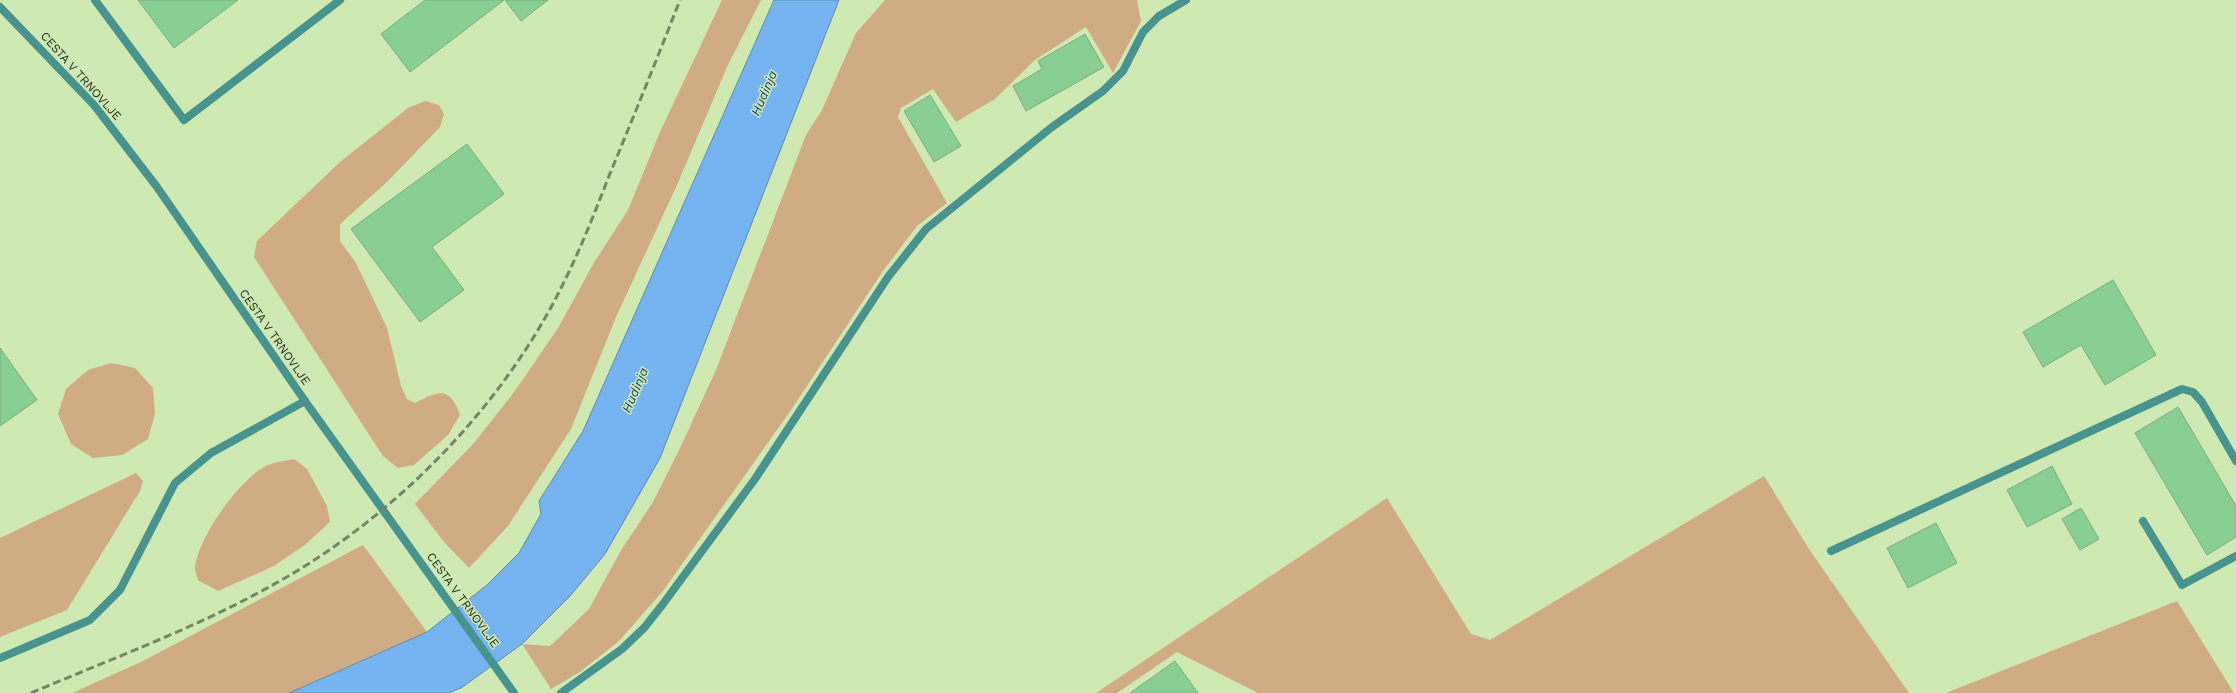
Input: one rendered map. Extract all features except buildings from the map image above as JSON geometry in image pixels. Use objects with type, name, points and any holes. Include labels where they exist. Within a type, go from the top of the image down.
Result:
[{"type":"street","points":[[95,0],[184,120],[340,0]]},
{"type":"street","points":[[561,693],[622,649],[644,628],[663,604],[755,479],[888,277],[926,229],[1052,127],[1103,92],[1123,71],[1143,32],[1159,16],[1186,0]]},
{"type":"street","name":"CESTA V TRNOVLJE","points":[[0,7],[94,105],[157,187],[305,401],[514,693]]},
{"type":"street","points":[[1831,551],[2182,389],[2193,392],[2202,402],[2236,461]]},
{"type":"street","points":[[0,658],[90,620],[120,590],[175,483],[211,452],[305,401]]},
{"type":"street","points":[[2143,521],[2182,584],[2236,556]]},
{"type":"shaded area","points":[[722,0],[761,0],[727,67],[677,185],[616,317],[571,429],[508,526],[469,568],[444,542],[415,504],[474,443],[515,391],[558,328],[595,261],[628,210],[660,132]]},
{"type":"shaded area","points":[[885,0],[1137,0],[1141,21],[1113,73],[1086,27],[1035,60],[995,99],[956,122],[933,89],[901,108],[898,117],[947,203],[917,226],[883,271],[791,410],[663,591],[618,642],[580,672],[551,689],[522,644],[550,646],[589,609],[620,552],[653,502],[716,370],[806,135],[822,110],[856,33]]},
{"type":"shaded area","points":[[425,101],[439,105],[444,114],[440,127],[388,181],[340,224],[340,241],[356,263],[387,328],[401,386],[407,399],[415,403],[430,396],[442,393],[452,399],[460,415],[448,435],[414,465],[398,468],[383,456],[254,257],[257,241],[340,162],[408,108]]},
{"type":"shaded area","points":[[111,363],[135,368],[153,388],[155,414],[148,439],[122,455],[93,458],[71,444],[58,414],[66,389],[88,370]]},
{"type":"shaded area","points":[[294,459],[307,469],[327,506],[330,522],[306,544],[274,566],[218,591],[198,580],[195,568],[198,553],[212,525],[232,497],[243,484],[267,465]]},
{"type":"shaded area","points":[[136,473],[143,481],[140,491],[67,610],[0,637],[0,538]]},
{"type":"shaded area","points":[[1764,476],[1809,549],[1909,693],[1258,693],[1177,652],[1117,693],[1096,693],[1387,498],[1471,634],[1490,640]]},
{"type":"shaded area","points":[[363,545],[427,632],[289,693],[72,693],[141,662]]},
{"type":"shaded area","points":[[2177,601],[2234,693],[1946,693]]},
{"type":"water","name":"Hudinja","points":[[774,0],[839,0],[660,458],[605,554],[570,596],[522,644],[461,688],[448,693],[289,693],[427,632],[487,585],[519,553],[541,514],[539,501],[583,431]]},
{"type":"railway","points":[[31,693],[181,630],[269,587],[314,560],[358,529],[400,495],[439,457],[476,416],[509,374],[539,329],[564,282],[588,230],[680,0]]}]
